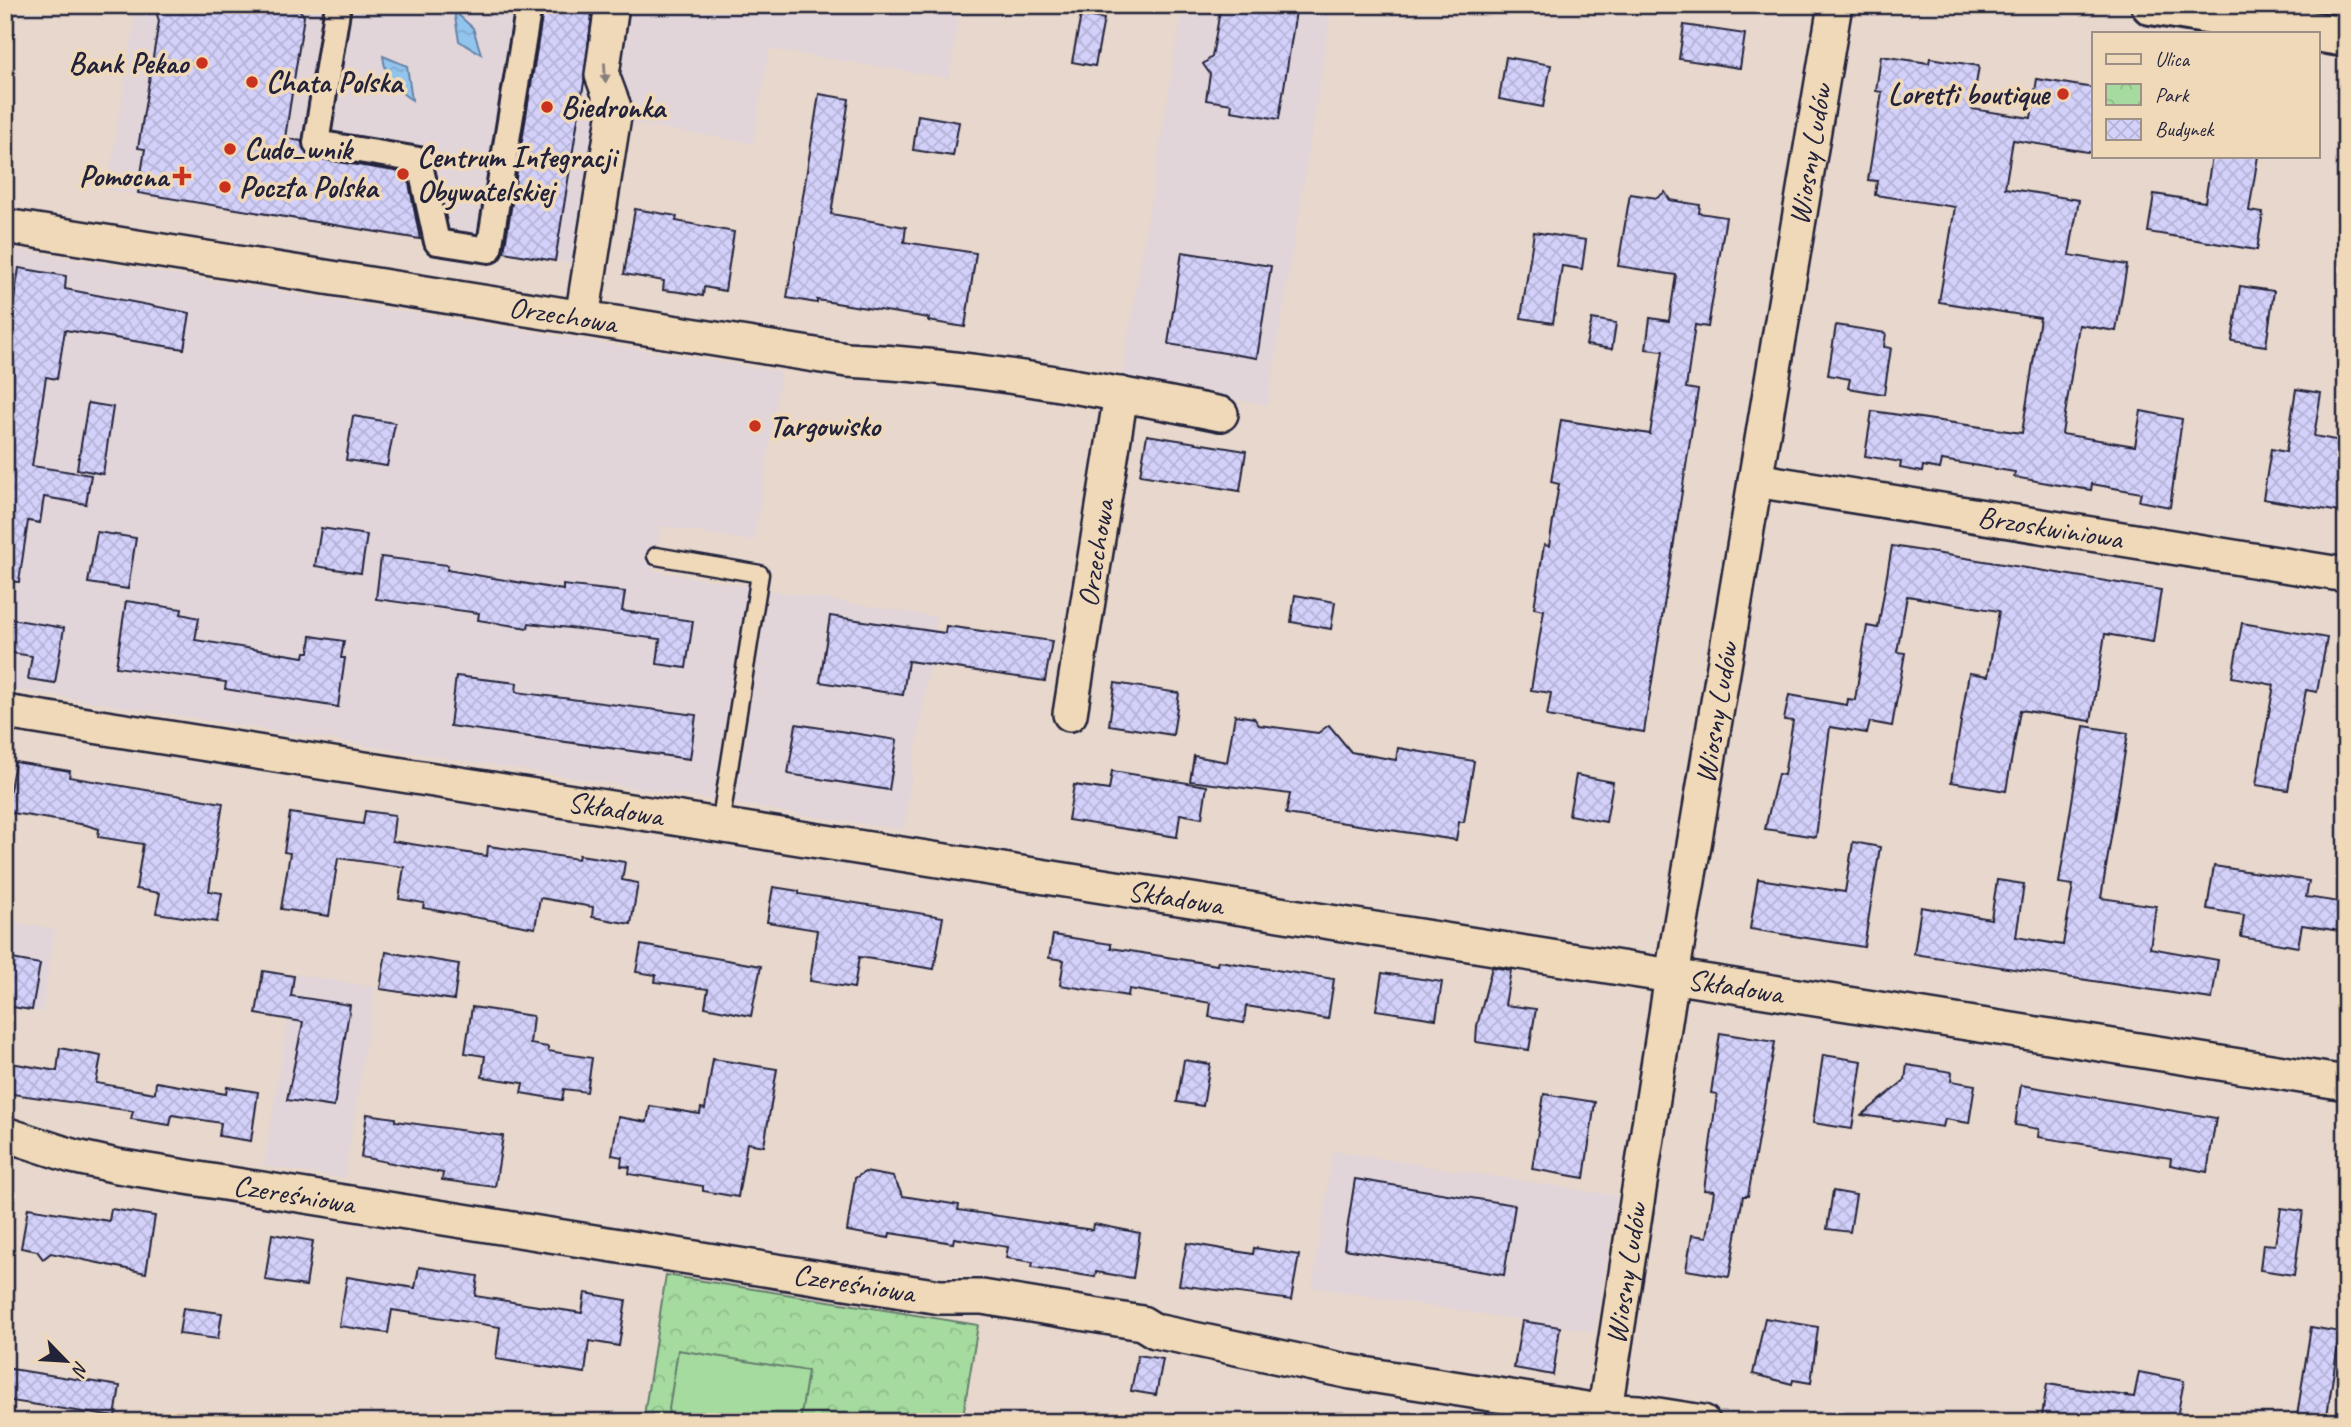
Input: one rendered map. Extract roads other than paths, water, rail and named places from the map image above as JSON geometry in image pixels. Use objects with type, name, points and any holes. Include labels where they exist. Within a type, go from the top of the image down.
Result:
[{"type":"street","points":[[338,5],[316,143],[419,160],[437,242],[489,250],[528,5]]},
{"type":"street","points":[[582,318],[615,110],[602,75],[612,5]]},
{"type":"street","name":"Wiosny Ludów","points":[[1604,1416],[1672,976],[1835,5]]},
{"type":"street","points":[[2151,5],[2316,32]]},
{"type":"street","points":[[2320,33],[2346,37]]},
{"type":"street","name":"Orzechowa","points":[[5,226],[847,360],[916,363],[1121,394],[1221,414]]},
{"type":"street","name":"Orzechowa","points":[[1070,714],[1121,394]]},
{"type":"street","name":"Brzoskwiniowa","points":[[1755,481],[2346,575]]},
{"type":"street","name":"Składowa","points":[[5,712],[2346,1083]]},
{"type":"street","name":"Czereśniowa","points":[[5,1134],[72,1156],[117,1166],[940,1297],[996,1299],[1142,1323],[1155,1331],[1351,1372],[1604,1416],[1703,1422]]},
{"type":"lane","points":[[656,556],[760,574],[720,825]]},
{"type":"water","points":[[454,11],[473,28],[481,54],[459,41]]},
{"type":"water","points":[[383,56],[407,66],[412,100],[392,82]]},
{"type":"place","name":"Bank Pekao","points":[[202,63]]},
{"type":"place","name":"Chata Polska","points":[[252,82]]},
{"type":"place","name":"Loretti boutique","points":[[2063,94]]},
{"type":"place","name":"Biedronka","points":[[547,107]]},
{"type":"place","name":"Cudo_wnik","points":[[230,149]]},
{"type":"place","name":"Centrum Integracji Obywatelskiej","points":[[403,174]]},
{"type":"place","name":"Pomocna","points":[[182,176]]},
{"type":"place","name":"Poczta Polska","points":[[225,187]]},
{"type":"place","name":"Targowisko","points":[[755,426]]}]
